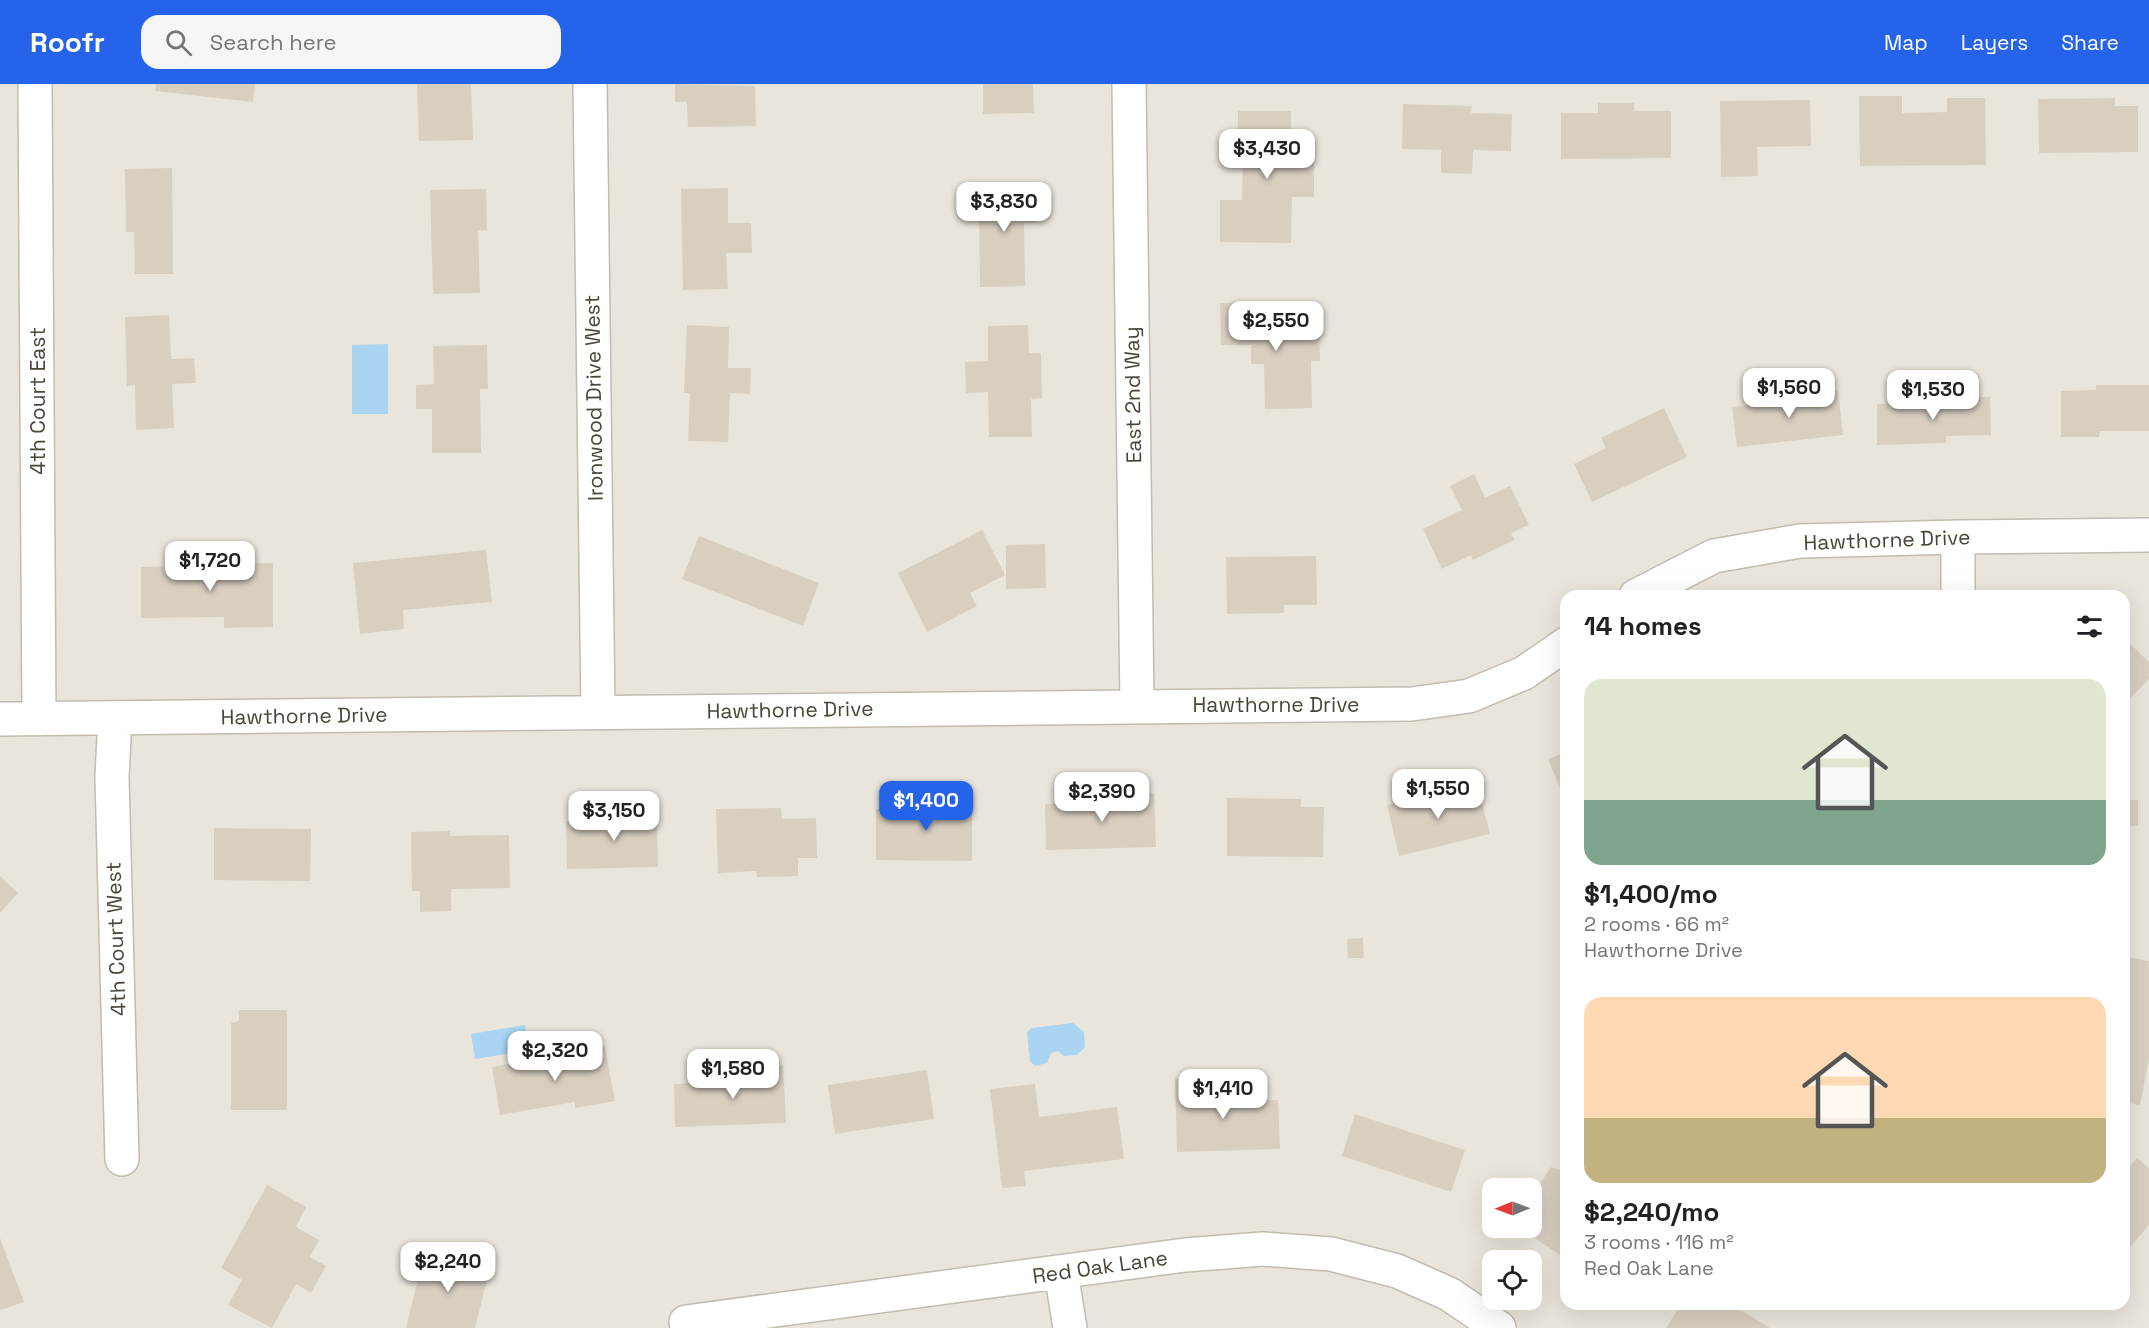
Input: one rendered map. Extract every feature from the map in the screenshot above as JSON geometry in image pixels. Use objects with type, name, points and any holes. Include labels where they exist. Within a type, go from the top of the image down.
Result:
[{"type":"street","name":"4th Court East","points":[[35,84],[39,718]]},
{"type":"street","name":"Ironwood Drive West","points":[[590,84],[598,712]]},
{"type":"street","name":"East 2nd Way","points":[[1129,84],[1137,705]]},
{"type":"street","name":"Hawthorne Drive","points":[[1648,590],[1714,556],[1800,542],[1958,537],[2149,535]]},
{"type":"street","points":[[1958,537],[1958,590]]},
{"type":"street","name":"Hawthorne Drive","points":[[0,719],[1137,705],[1412,704],[1469,696],[1524,673],[1560,648]]},
{"type":"street","name":"4th Court West","points":[[115,718],[112,777],[122,1159]]},
{"type":"street","name":"Red Oak Lane","points":[[686,1322],[1185,1255],[1263,1249],[1331,1254],[1397,1271],[1449,1294],[1499,1328]]},
{"type":"street","points":[[1060,1272],[1070,1328]]},
{"type":"shaded area","points":[[0,84],[2149,84],[2149,1328],[0,1328]]},
{"type":"water","points":[[388,344],[388,414],[352,414],[352,345]]},
{"type":"water","points":[[1073,1023],[1084,1032],[1085,1047],[1077,1055],[1064,1056],[1058,1051],[1051,1053],[1047,1063],[1035,1066],[1030,1061],[1027,1032],[1032,1028]]},
{"type":"water","points":[[525,1025],[529,1050],[475,1059],[471,1034]]},
{"type":"building","points":[[156,84],[255,84],[253,102],[155,91]]},
{"type":"building","points":[[417,84],[471,84],[473,140],[419,141]]},
{"type":"building","points":[[675,84],[755,86],[756,126],[688,127],[687,102],[675,102]]},
{"type":"building","points":[[983,84],[1033,84],[1034,113],[983,114]]},
{"type":"building","points":[[1859,96],[1902,96],[1902,113],[1947,112],[1947,98],[1985,98],[1986,165],[1860,166]]},
{"type":"building","points":[[2115,98],[2115,106],[2138,106],[2138,152],[2039,153],[2038,99]]},
{"type":"building","points":[[1810,100],[1811,146],[1757,147],[1758,176],[1721,177],[1720,101]]},
{"type":"building","points":[[1598,103],[1634,103],[1634,111],[1671,111],[1671,158],[1561,159],[1561,113],[1598,113]]},
{"type":"building","points":[[1403,104],[1472,106],[1471,113],[1512,114],[1511,151],[1473,150],[1472,174],[1441,173],[1441,150],[1402,149]]},
{"type":"building","points":[[1238,111],[1291,111],[1291,145],[1314,145],[1314,197],[1292,197],[1291,243],[1220,242],[1220,200],[1242,200],[1243,150],[1238,150]]},
{"type":"building","points":[[172,168],[173,274],[135,274],[134,232],[126,232],[125,169]]},
{"type":"building","points":[[1035,185],[1035,223],[1024,223],[1025,286],[980,287],[979,186]]},
{"type":"building","points":[[728,188],[728,223],[751,223],[752,253],[726,253],[728,289],[683,290],[681,189]]},
{"type":"building","points":[[486,189],[487,230],[478,231],[480,293],[433,294],[430,190]]},
{"type":"building","points":[[1255,302],[1255,319],[1319,318],[1320,361],[1311,361],[1312,408],[1265,409],[1264,364],[1251,364],[1251,345],[1221,345],[1220,303]]},
{"type":"building","points":[[169,315],[171,359],[194,358],[196,383],[172,384],[174,428],[136,430],[135,385],[127,386],[125,317]]},
{"type":"building","points":[[687,325],[729,327],[728,368],[751,368],[750,394],[730,393],[728,442],[688,441],[690,393],[684,393]]},
{"type":"building","points":[[1028,325],[1029,353],[1041,353],[1042,398],[1031,399],[1032,437],[989,437],[988,392],[966,393],[965,362],[988,361],[988,326]]},
{"type":"building","points":[[487,345],[488,389],[480,389],[481,453],[432,453],[432,409],[416,409],[416,385],[434,384],[433,346]]},
{"type":"building","points":[[2096,385],[2149,385],[2149,431],[2100,431],[2099,437],[2061,437],[2061,391],[2096,390]]},
{"type":"building","points":[[1838,390],[1843,435],[1737,447],[1732,407],[1770,403],[1769,398]]},
{"type":"building","points":[[1990,397],[1991,435],[1946,436],[1946,443],[1877,445],[1877,404],[1951,402],[1951,398]]},
{"type":"building","points":[[1664,408],[1687,457],[1592,502],[1574,464],[1606,448],[1601,438]]},
{"type":"building","points":[[1474,474],[1485,498],[1510,486],[1529,525],[1511,533],[1514,540],[1473,560],[1471,555],[1442,569],[1423,529],[1462,510],[1450,486]]},
{"type":"building","points":[[982,530],[1005,575],[970,593],[977,606],[927,632],[898,573]]},
{"type":"building","points":[[699,536],[819,583],[803,626],[682,579]]},
{"type":"building","points":[[1045,544],[1046,588],[1006,589],[1006,545]]},
{"type":"building","points":[[486,550],[492,602],[403,610],[404,629],[360,634],[353,563]]},
{"type":"building","points":[[1316,556],[1317,605],[1284,605],[1284,613],[1227,614],[1226,557]]},
{"type":"building","points":[[174,559],[197,559],[197,563],[273,563],[273,627],[224,628],[224,617],[141,618],[141,567],[174,566]]},
{"type":"building","points":[[2130,644],[2149,662],[2149,679],[2130,699]]},
{"type":"building","points":[[1560,754],[1560,788],[1548,759]]},
{"type":"building","points":[[1477,784],[1490,834],[1399,856],[1387,805]]},
{"type":"building","points":[[1154,793],[1156,847],[1046,850],[1045,804],[1082,803],[1081,795]]},
{"type":"building","points":[[930,798],[972,799],[972,861],[876,860],[876,809],[930,809]]},
{"type":"building","points":[[1227,798],[1301,799],[1301,807],[1324,807],[1323,857],[1227,856]]},
{"type":"building","points":[[2130,800],[2138,800],[2138,826],[2130,826]]},
{"type":"building","points":[[781,808],[782,819],[816,818],[817,858],[798,858],[798,876],[757,877],[756,871],[718,873],[716,809]]},
{"type":"building","points":[[657,809],[658,867],[567,869],[566,821],[623,820],[623,810]]},
{"type":"building","points":[[214,828],[311,829],[310,881],[214,880]]},
{"type":"building","points":[[450,831],[450,836],[509,835],[510,888],[451,889],[451,911],[420,912],[420,891],[412,891],[411,832]]},
{"type":"building","points":[[0,876],[18,893],[0,913]]},
{"type":"building","points":[[1363,938],[1364,958],[1348,958],[1347,939]]},
{"type":"building","points":[[2130,957],[2149,961],[2149,1059],[2140,1105],[2130,1103]]},
{"type":"building","points":[[239,1010],[287,1010],[287,1110],[231,1110],[231,1023],[239,1021]]},
{"type":"building","points":[[605,1047],[615,1101],[575,1108],[575,1102],[500,1115],[492,1067]]},
{"type":"building","points":[[783,1065],[786,1123],[675,1127],[674,1084],[749,1081],[749,1066]]},
{"type":"building","points":[[927,1070],[934,1119],[835,1134],[828,1085]]},
{"type":"building","points":[[1215,1078],[1216,1101],[1278,1100],[1280,1149],[1177,1152],[1175,1079]]},
{"type":"building","points":[[1035,1084],[1039,1117],[1117,1107],[1124,1159],[1024,1171],[1026,1186],[1002,1188],[990,1089]]},
{"type":"building","points":[[1355,1114],[1465,1150],[1451,1192],[1342,1156]]},
{"type":"building","points":[[2137,1158],[2149,1168],[2149,1225],[2130,1247],[2130,1166]]},
{"type":"building","points":[[1551,1167],[1560,1170],[1560,1255],[1534,1238],[1542,1238],[1542,1181]]},
{"type":"building","points":[[267,1185],[306,1207],[296,1227],[319,1240],[310,1257],[326,1266],[311,1293],[296,1284],[272,1328],[228,1305],[242,1280],[221,1268]]},
{"type":"building","points":[[0,1238],[24,1302],[0,1310]]},
{"type":"building","points":[[425,1250],[490,1267],[475,1328],[406,1328]]},
{"type":"building","points":[[1677,1310],[1741,1310],[1770,1328],[1666,1328]]}]
